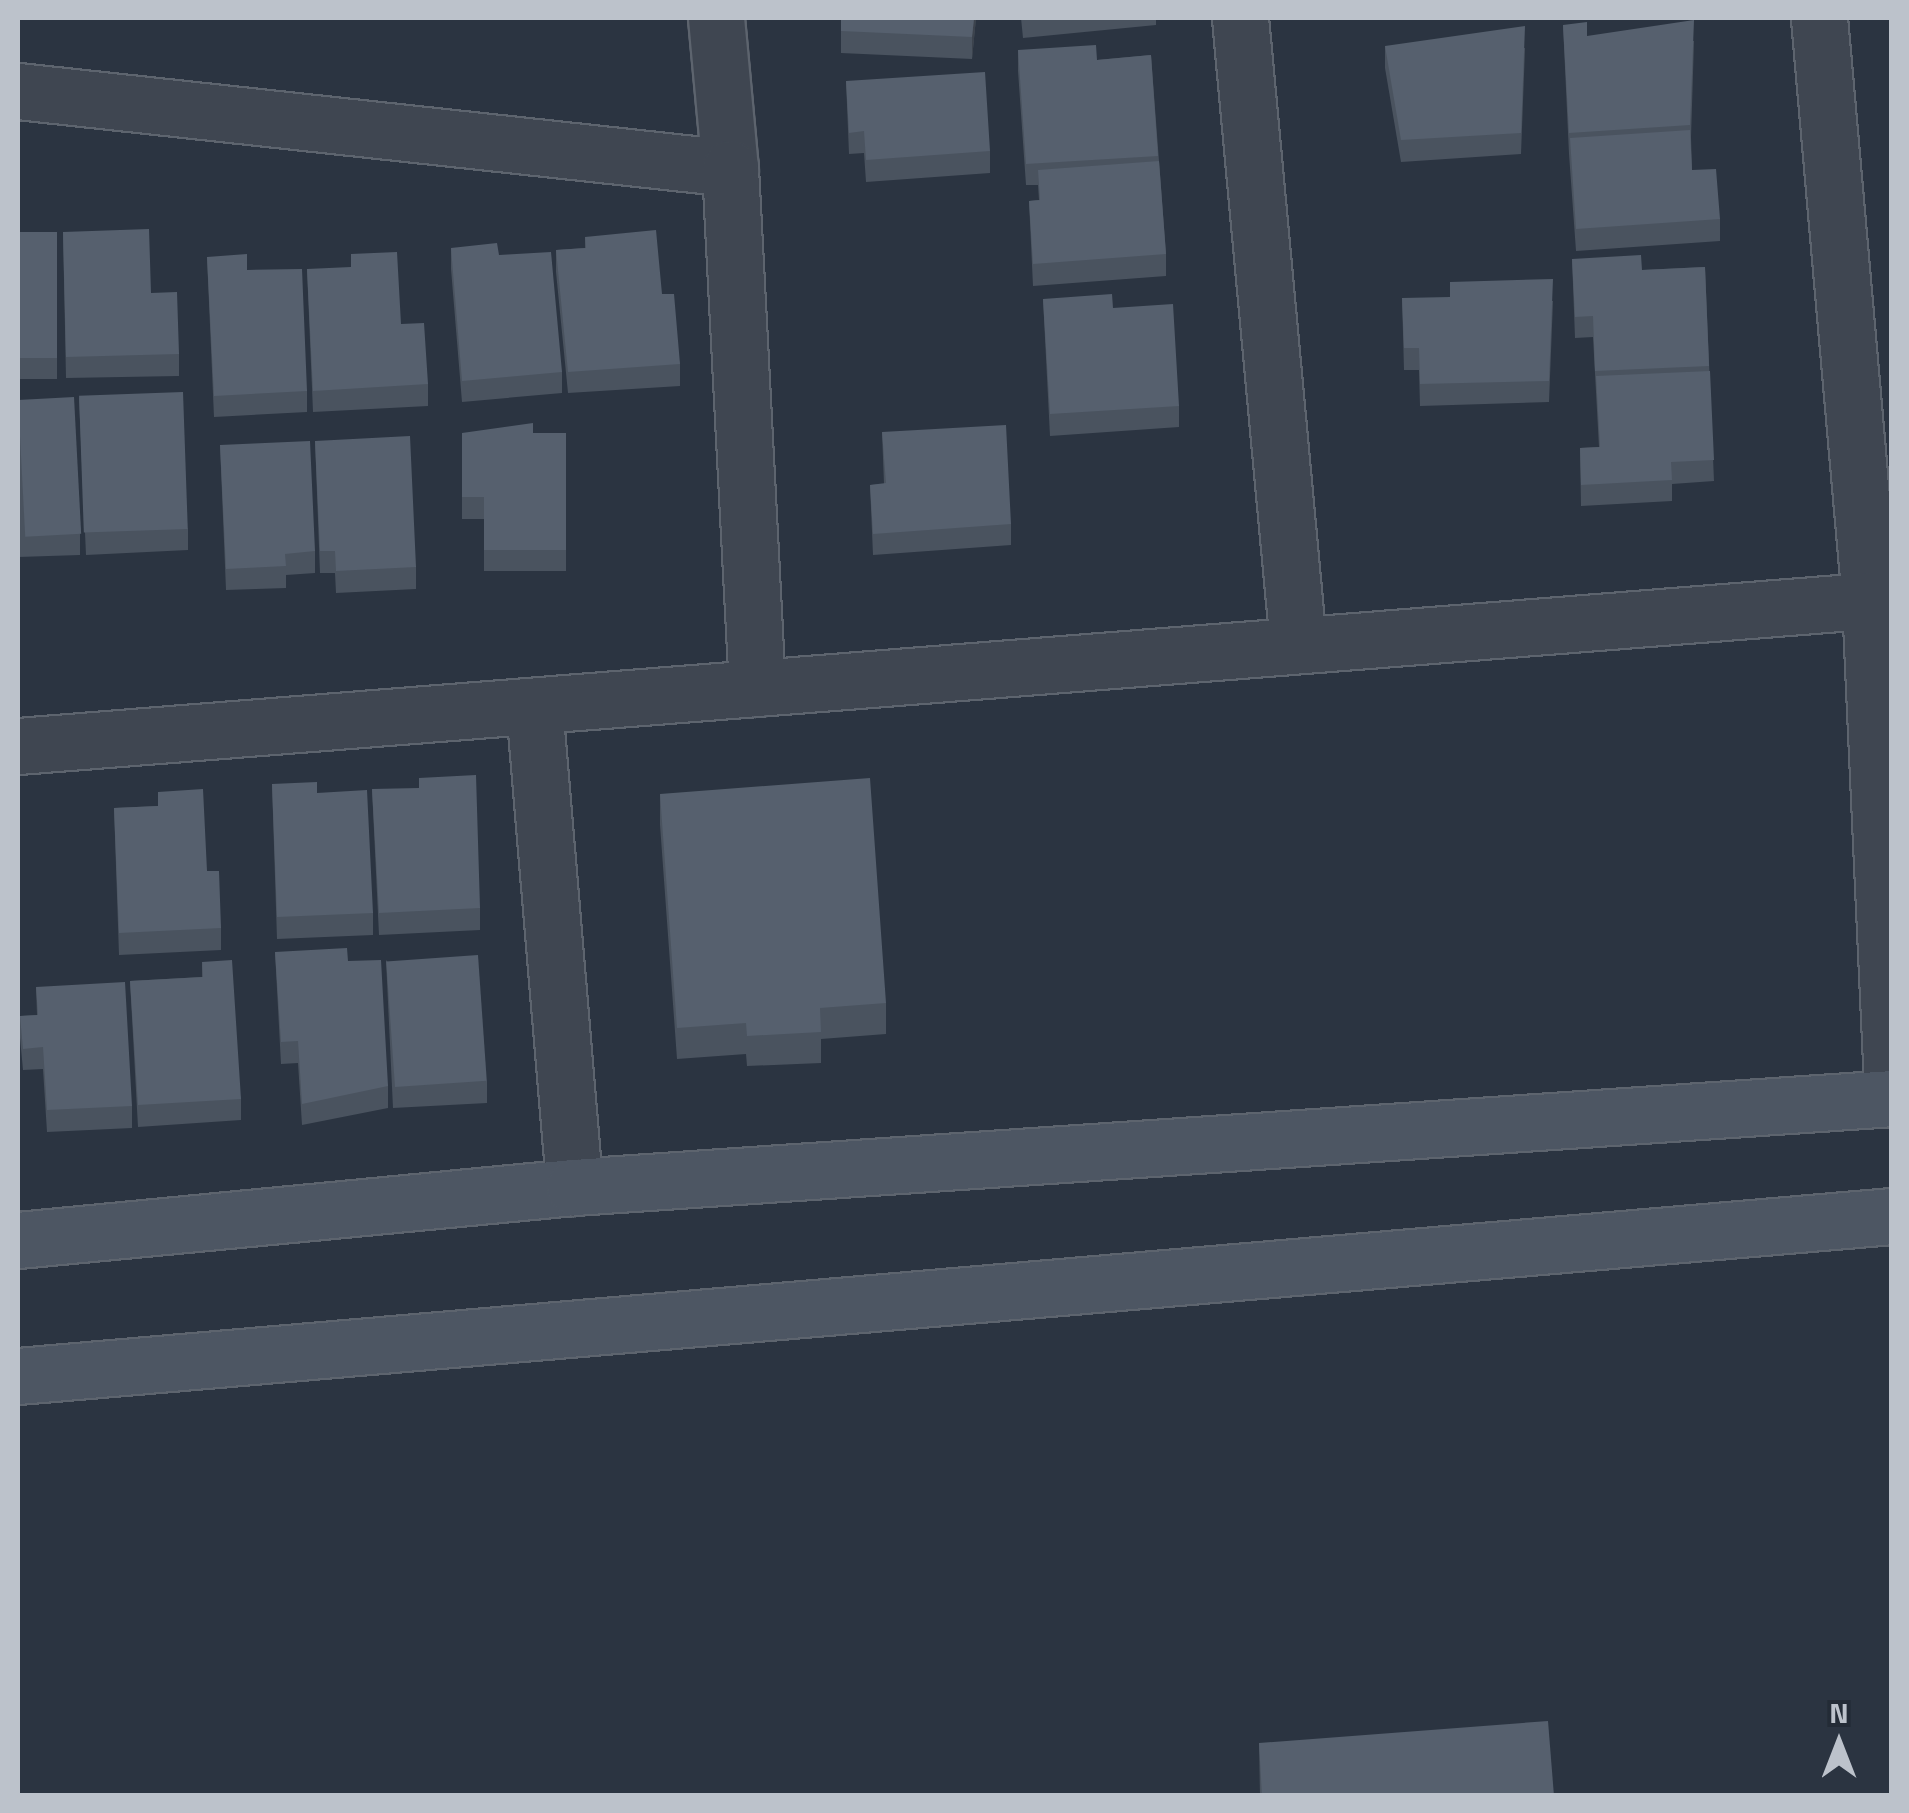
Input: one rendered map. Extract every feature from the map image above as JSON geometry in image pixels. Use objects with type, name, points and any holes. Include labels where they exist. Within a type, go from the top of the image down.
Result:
[{"type":"street","points":[[716,18],[730,168],[757,688]]},
{"type":"street","points":[[1240,18],[1298,645]]},
{"type":"street","points":[[1819,18],[1881,600],[1892,1090]]},
{"type":"street","points":[[18,90],[730,168]]},
{"type":"street","points":[[18,746],[1881,600]]},
{"type":"street","points":[[534,706],[574,1187]]},
{"type":"street","points":[[18,1240],[574,1187],[1892,1098]]},
{"type":"street","points":[[18,1376],[1892,1216]]},
{"type":"building","points":[[841,18],[974,18],[972,37],[841,31]]},
{"type":"building","points":[[1694,20],[1690,125],[1569,133],[1563,25],[1587,22],[1587,36]]},
{"type":"building","points":[[1525,26],[1521,133],[1401,140],[1385,46]]},
{"type":"building","points":[[1096,45],[1097,60],[1151,55],[1158,156],[1026,164],[1018,50]]},
{"type":"building","points":[[985,72],[990,151],[866,160],[864,131],[849,133],[846,81]]},
{"type":"building","points":[[1690,130],[1692,170],[1716,169],[1720,219],[1576,229],[1570,138]]},
{"type":"building","points":[[1159,161],[1166,254],[1033,264],[1029,201],[1040,200],[1038,170]]},
{"type":"building","points":[[149,229],[151,293],[177,292],[179,354],[66,357],[63,232]]},
{"type":"building","points":[[656,230],[662,294],[674,294],[680,364],[568,372],[556,250],[586,248],[585,237]]},
{"type":"building","points":[[18,232],[57,232],[57,358],[18,358]]},
{"type":"building","points":[[497,243],[499,255],[551,252],[562,372],[462,381],[451,248]]},
{"type":"building","points":[[397,252],[401,324],[424,323],[428,384],[313,391],[307,269],[351,267],[351,254]]},
{"type":"building","points":[[247,254],[247,270],[302,269],[307,391],[214,396],[207,257]]},
{"type":"building","points":[[1641,255],[1642,270],[1705,267],[1709,366],[1595,371],[1593,316],[1575,317],[1572,259]]},
{"type":"building","points":[[1553,279],[1549,381],[1420,384],[1419,348],[1404,348],[1402,298],[1450,297],[1450,282]]},
{"type":"building","points":[[1112,294],[1113,308],[1173,304],[1179,406],[1050,414],[1043,299]]},
{"type":"building","points":[[1710,371],[1714,460],[1671,462],[1672,480],[1581,485],[1580,448],[1600,447],[1596,376]]},
{"type":"building","points":[[183,392],[188,529],[84,533],[79,396]]},
{"type":"building","points":[[74,397],[81,534],[25,537],[18,400]]},
{"type":"building","points":[[533,423],[533,433],[566,433],[566,550],[484,550],[484,497],[462,497],[462,433]]},
{"type":"building","points":[[1006,425],[1011,524],[873,534],[870,485],[886,483],[882,432]]},
{"type":"building","points":[[410,436],[416,567],[336,571],[335,551],[320,551],[315,441]]},
{"type":"building","points":[[310,441],[315,551],[285,554],[286,566],[226,569],[220,445]]},
{"type":"building","points":[[476,775],[480,908],[379,913],[372,789],[419,788],[419,778]]},
{"type":"building","points":[[870,778],[886,1003],[820,1008],[821,1032],[747,1036],[746,1023],[677,1028],[660,794]]},
{"type":"building","points":[[317,782],[317,793],[367,790],[373,913],[277,917],[272,784]]},
{"type":"building","points":[[203,789],[207,871],[219,871],[221,928],[119,933],[114,808],[158,806],[158,792]]},
{"type":"building","points":[[347,948],[348,961],[381,960],[388,1086],[302,1104],[298,1041],[281,1042],[275,952]]},
{"type":"building","points":[[478,955],[487,1081],[395,1087],[386,961]]},
{"type":"building","points":[[232,960],[241,1099],[138,1105],[130,981],[203,977],[202,962]]},
{"type":"building","points":[[125,982],[132,1106],[47,1110],[43,1047],[23,1049],[20,1016],[38,1015],[36,987]]},
{"type":"building","points":[[1548,1721],[1554,1796],[1262,1796],[1259,1743]]}]
